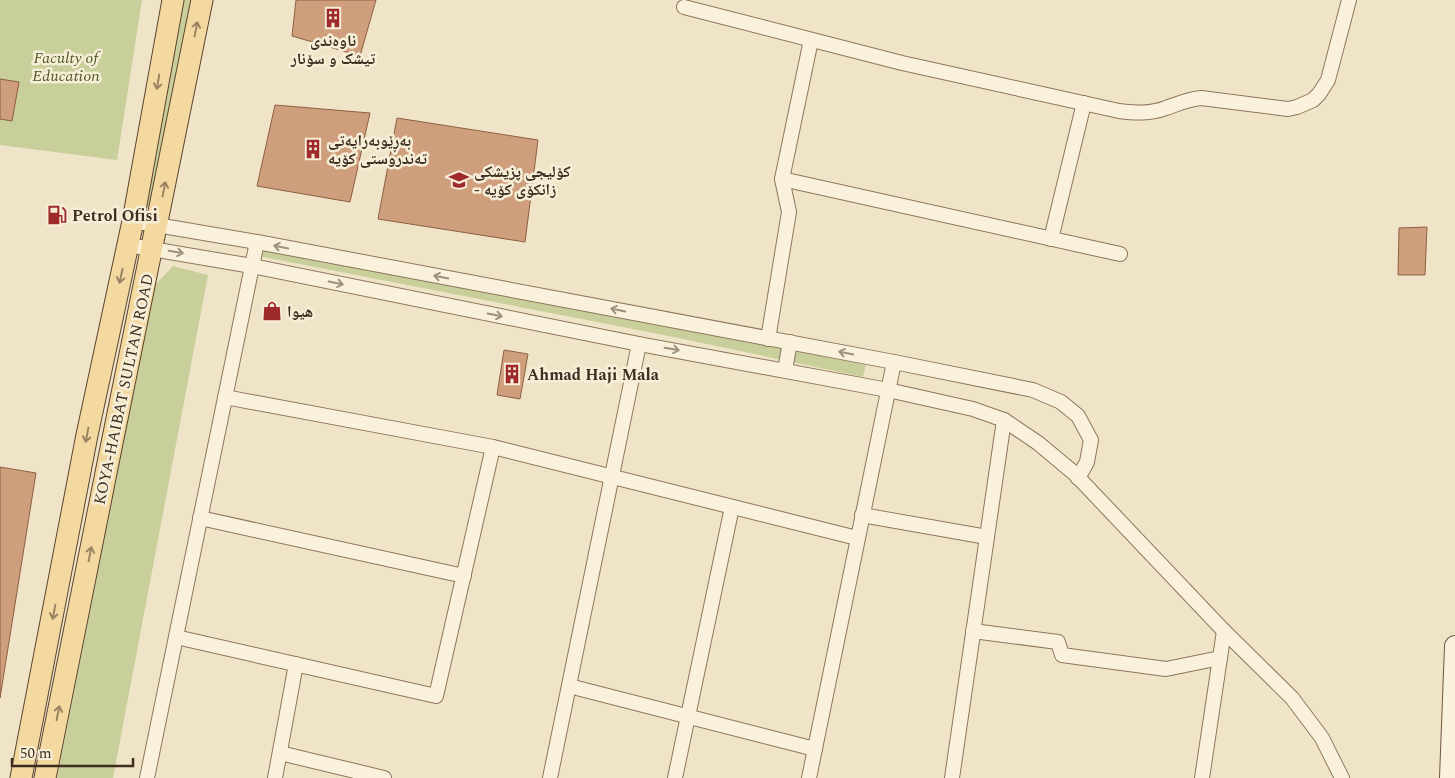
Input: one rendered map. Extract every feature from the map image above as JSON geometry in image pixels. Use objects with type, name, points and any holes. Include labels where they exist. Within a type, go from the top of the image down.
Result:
[{"type":"main road","name":"KOYA-HAIBAT SULTAN ROAD","points":[[22,778],[87,434],[133,221],[173,0]]},
{"type":"main road","name":"KOYA-HAIBAT SULTAN ROAD","points":[[45,778],[202,0]]},
{"type":"street","points":[[684,7],[902,63],[1119,111],[1143,113],[1190,99],[1200,98],[1288,109],[1305,104],[1319,94],[1328,80],[1349,0]]},
{"type":"street","points":[[768,339],[789,212],[782,179],[811,40]]},
{"type":"street","points":[[1050,238],[1084,103]]},
{"type":"street","points":[[782,179],[1120,254]]},
{"type":"street","points":[[133,221],[257,242],[790,342],[1033,390],[1060,402],[1078,416],[1091,440],[1087,462],[1078,478]]},
{"type":"street","points":[[147,778],[257,242]]},
{"type":"street","points":[[128,245],[252,266],[639,344],[888,390],[973,408],[1004,420],[1038,443],[1078,478],[1224,631],[1298,705],[1322,738],[1335,771],[1342,778]]},
{"type":"street","points":[[785,370],[790,342]]},
{"type":"street","points":[[550,778],[639,344]]},
{"type":"street","points":[[809,778],[894,362]]},
{"type":"street","points":[[225,397],[493,446],[857,538]]},
{"type":"street","points":[[955,778],[973,631],[1004,420]]},
{"type":"street","points":[[176,637],[436,696],[493,446]]},
{"type":"street","points":[[675,778],[732,507]]},
{"type":"street","points":[[862,515],[987,537]]},
{"type":"street","points":[[200,518],[464,576]]},
{"type":"street","points":[[973,631],[1058,642],[1062,655],[1166,669],[1220,658]]},
{"type":"street","points":[[1202,778],[1224,631]]},
{"type":"street","points":[[1450,778],[1453,752],[1455,646]]},
{"type":"street","points":[[275,778],[296,664]]},
{"type":"street","points":[[569,686],[815,749]]},
{"type":"street","points":[[280,753],[384,778]]},
{"type":"green space","name":"Faculty of Education","points":[[0,0],[142,0],[117,160],[0,145]]},
{"type":"green space","points":[[183,0],[193,0],[150,207],[142,206]]},
{"type":"green space","points":[[261,246],[866,365],[863,377],[669,336],[258,256]]},
{"type":"green space","points":[[173,266],[208,275],[113,778],[57,778],[154,286]]},
{"type":"building","name":"ناوەندی تیشک و سۆنار","points":[[296,0],[376,0],[360,56],[292,36]]},
{"type":"building","points":[[0,79],[19,82],[12,121],[0,119]]},
{"type":"building","name":"بەڕێوبەرایەتی تەندروستی کۆیە","points":[[275,105],[370,113],[350,202],[257,186]]},
{"type":"building","name":"کۆلیجی پزیشکی - زانکۆی کۆیە","points":[[397,118],[538,140],[525,242],[378,219]]},
{"type":"building","points":[[1427,227],[1425,275],[1398,275],[1399,228]]},
{"type":"building","name":"Ahmad Haji Mala","points":[[504,350],[528,354],[520,399],[497,395]]},
{"type":"building","points":[[0,467],[36,473],[0,698]]},
{"type":"place","name":"ناوەندی تیشک و سۆنار","points":[[333,18]]},
{"type":"place","name":"بەڕێوبەرایەتی تەندروستی کۆیە","points":[[313,149]]},
{"type":"place","name":"کۆلیجی پزیشکی - زانکۆی کۆیە","points":[[459,180]]},
{"type":"place","name":"Petrol Ofisi","points":[[57,215]]},
{"type":"place","name":"هیوا","points":[[272,311]]},
{"type":"place","name":"Ahmad Haji Mala","points":[[512,374]]}]
